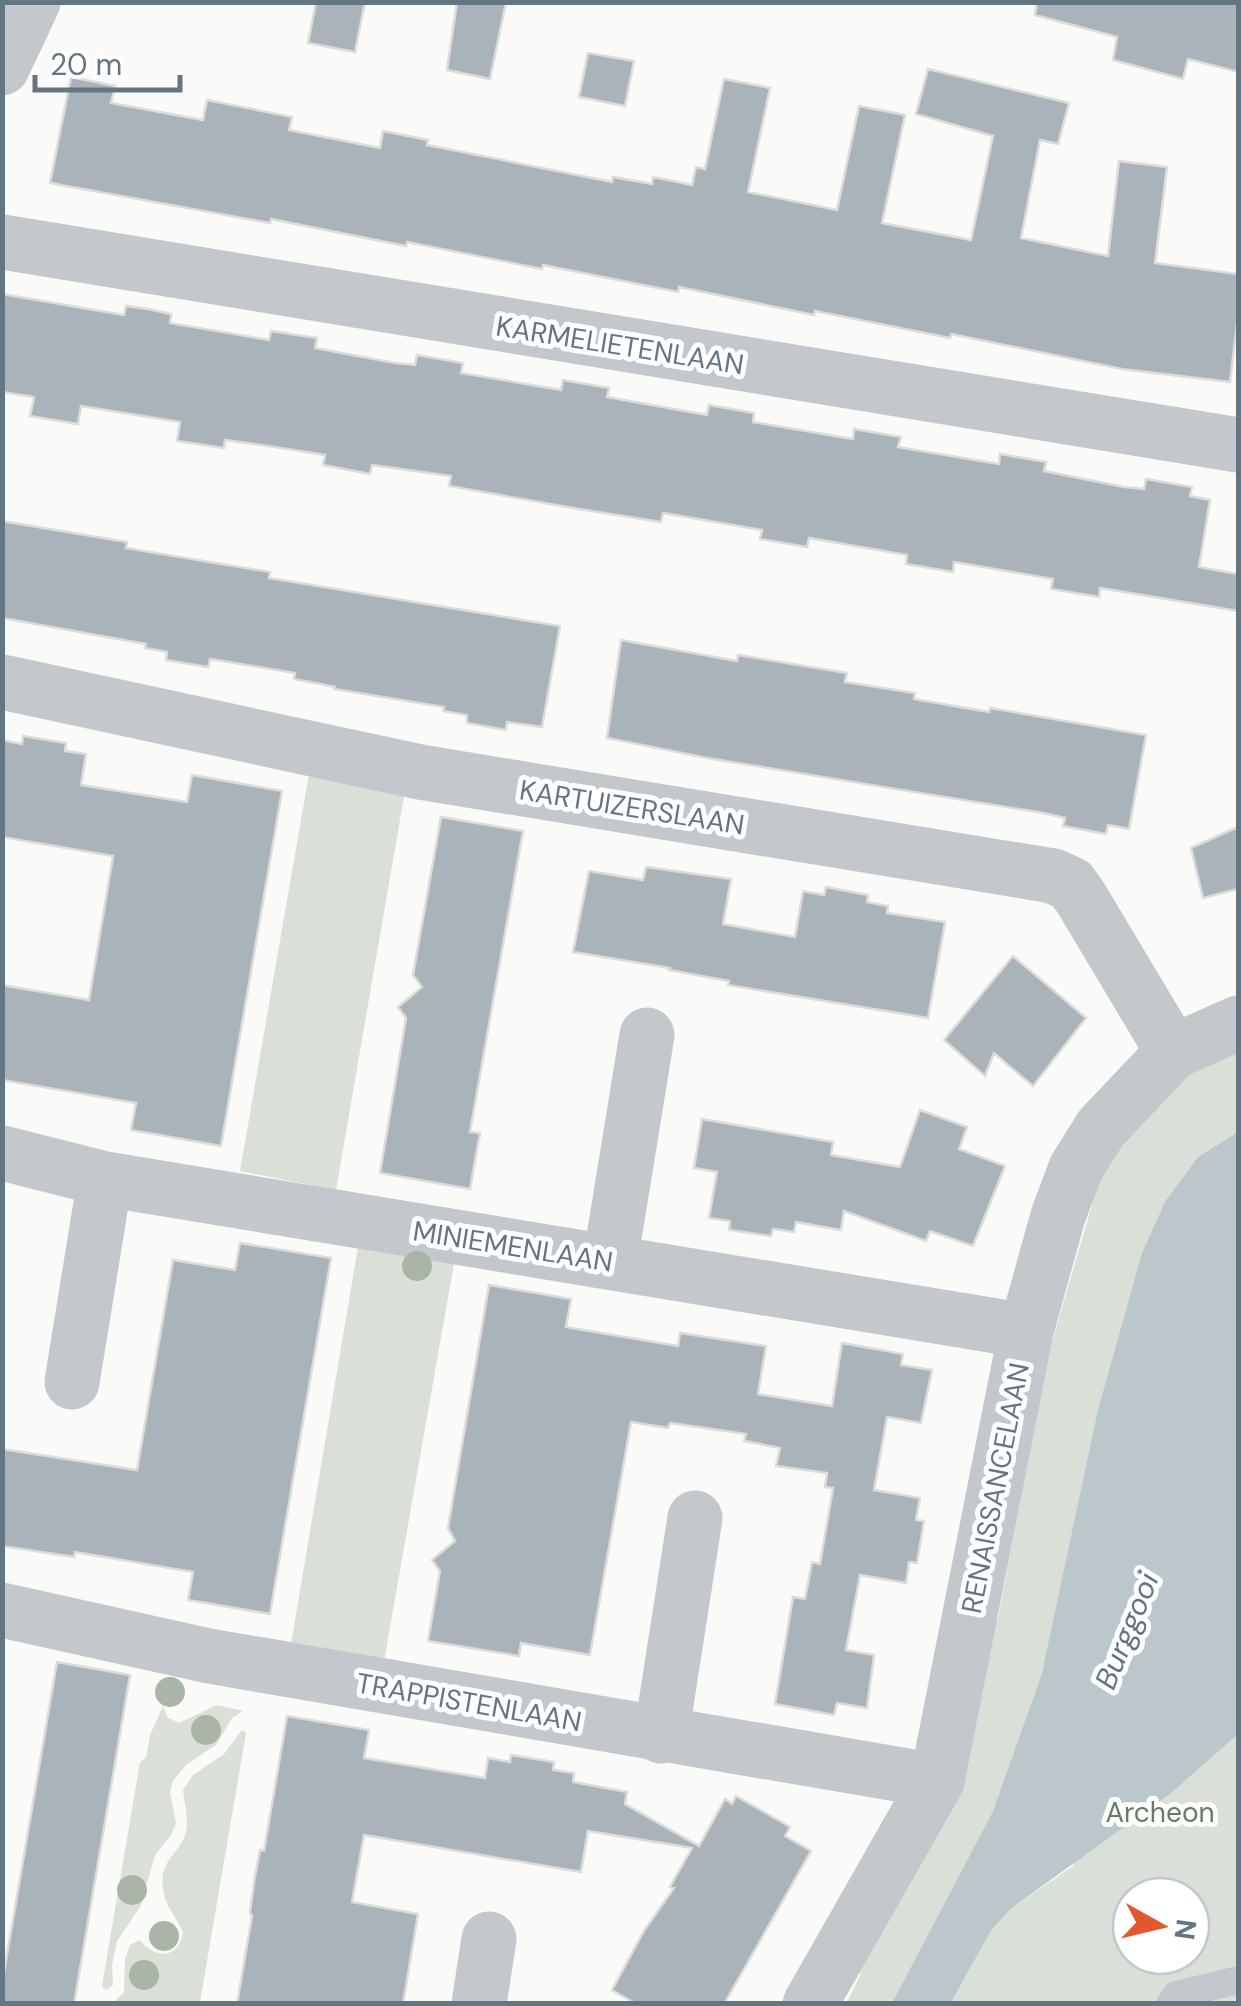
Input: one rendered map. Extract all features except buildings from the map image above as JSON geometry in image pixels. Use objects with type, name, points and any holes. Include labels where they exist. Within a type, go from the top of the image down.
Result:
[{"type":"street","points":[[2,68],[33,2]]},
{"type":"street","name":"KARMELIETENLAAN","points":[[2,242],[1238,444]]},
{"type":"street","name":"KARTUIZERSLAAN","points":[[2,682],[420,772],[1053,876],[1071,884],[1081,898],[1172,1052]]},
{"type":"street","name":"RENAISSANCELAAN","points":[[810,2004],[938,1781],[1026,1332],[1058,1216],[1076,1168],[1101,1128],[1172,1052],[1238,1023]]},
{"type":"street","points":[[610,1262],[647,1034]]},
{"type":"street","name":"MINIEMENLAAN","points":[[2,1153],[105,1180],[1026,1332]]},
{"type":"street","points":[[72,1382],[105,1180]]},
{"type":"street","points":[[661,1736],[695,1518]]},
{"type":"street","name":"TRAPPISTENLAAN","points":[[2,1610],[209,1656],[938,1781]]},
{"type":"street","points":[[479,2004],[489,1938]]},
{"type":"lane","points":[[1170,2004],[1176,1995],[1238,1980]]},
{"type":"green space","points":[[310,768],[406,785],[336,1190],[240,1171]]},
{"type":"green space","points":[[1238,1046],[1238,1132],[1198,1157],[1166,1200],[1042,1673],[993,1811],[892,2003],[846,2004],[861,1974],[853,1968],[998,1618],[1020,1503],[1007,1495],[1095,1195],[1085,1186],[1177,1081]]},
{"type":"green space","name":"Archeon","points":[[1238,1160],[1238,2003],[951,2004],[992,1929],[1012,1908],[1073,1866]]},
{"type":"green space","points":[[359,1241],[455,1258],[383,1667],[289,1656]]},
{"type":"green space","points":[[217,1705],[243,1711],[232,1718],[216,1745],[187,1764],[173,1781],[170,1792],[176,1823],[155,1855],[140,1907],[117,1941],[113,1985],[106,1990],[102,1986],[140,1762],[146,1758],[150,1735],[163,1706],[168,1718],[179,1723]]},
{"type":"green space","points":[[242,1730],[246,1733],[200,2002],[113,2003],[124,1992],[125,1959],[130,1945],[140,1940],[153,1951],[165,1954],[180,1942],[183,1933],[166,1901],[163,1878],[167,1863],[186,1831],[183,1790],[193,1775],[224,1754]]},
{"type":"water","name":"Burggooi","points":[[1238,1132],[1238,1734],[1171,1793],[1012,1908],[992,1929],[951,2003],[892,2003],[993,1811],[1042,1673],[1098,1410],[1142,1253],[1166,1200],[1198,1157]]}]
